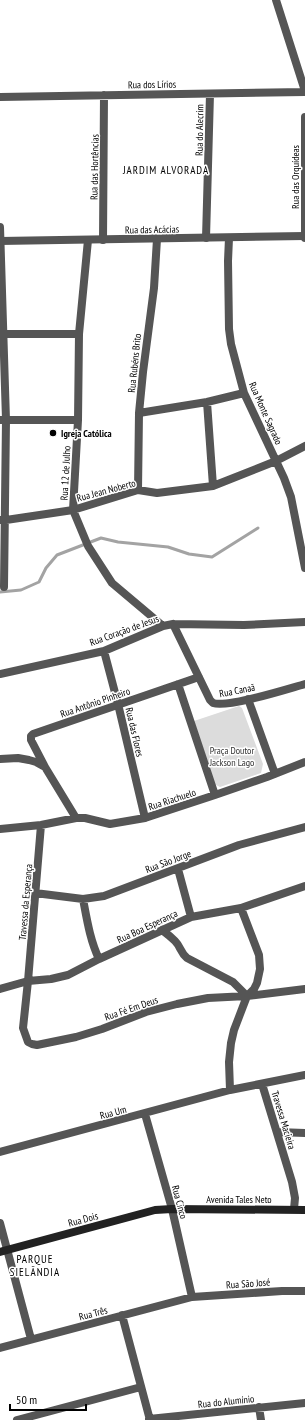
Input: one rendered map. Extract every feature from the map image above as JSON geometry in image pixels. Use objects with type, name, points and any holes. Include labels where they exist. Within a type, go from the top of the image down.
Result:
[{"type":"main road","name":"Avenida Tales Neto","points":[[172,1209],[305,1210]]},
{"type":"main road","name":"Rua Dois","points":[[4,1251],[155,1210],[172,1209]]},
{"type":"street","points":[[276,0],[305,91]]},
{"type":"street","name":"Rua dos Lírios","points":[[0,97],[305,91]]},
{"type":"street","name":"Rua do Alecrim","points":[[206,238],[210,94]]},
{"type":"street","name":"Rua das Hortências","points":[[103,240],[104,95]]},
{"type":"street","name":"Rua das Orquídeas","points":[[305,117],[305,237]]},
{"type":"street","points":[[0,227],[4,587]]},
{"type":"street","name":"Rua das Acácias","points":[[0,241],[305,237]]},
{"type":"street","name":"Rua Monte Sagrado","points":[[229,238],[229,330],[231,344],[244,393],[276,461],[290,497],[304,557],[305,568]]},
{"type":"street","name":"Rua Rubéns Brito","points":[[138,490],[139,413],[154,288],[157,239]]},
{"type":"street","name":"Rua 12 de Julho","points":[[88,240],[79,334],[78,420],[73,510],[88,546],[112,584],[163,626]]},
{"type":"street","points":[[1,334],[79,334]]},
{"type":"street","points":[[139,413],[207,402],[244,393]]},
{"type":"street","points":[[207,402],[213,486]]},
{"type":"street","points":[[3,420],[78,420]]},
{"type":"street","name":"Rua Jean Noberto","points":[[3,520],[73,510],[138,490],[158,493],[213,486],[276,461],[305,446]]},
{"type":"street","name":"Rua Coração de Jesus","points":[[0,674],[104,651],[163,626],[173,624],[244,625],[305,622]]},
{"type":"street","name":"Rua Canaã","points":[[173,624],[213,703],[222,704],[248,699],[305,684]]},
{"type":"street","name":"Rua das Flores","points":[[104,651],[145,818]]},
{"type":"street","name":"Rua Antônio Pinheiro","points":[[46,767],[31,740],[31,736],[33,734],[118,704],[199,678]]},
{"type":"street","points":[[178,684],[215,795]]},
{"type":"street","points":[[248,699],[275,774]]},
{"type":"street","points":[[0,759],[18,758],[36,762],[46,767],[76,818]]},
{"type":"street","name":"Rua Riachuelo","points":[[0,829],[41,825],[76,818],[86,818],[110,824],[145,818],[275,774],[305,762]]},
{"type":"street","name":"Travessa da Esperança","points":[[28,981],[41,825]]},
{"type":"street","name":"Rua São Jorge","points":[[35,893],[83,899],[104,896],[239,845],[305,827]]},
{"type":"street","points":[[178,869],[191,916]]},
{"type":"street","name":"Rua Boa Esperança","points":[[0,989],[28,981],[51,979],[68,975],[191,916],[241,908],[305,886]]},
{"type":"street","points":[[83,899],[93,946],[99,959]]},
{"type":"street","points":[[230,1090],[229,1062],[234,1030],[248,996],[254,989],[260,974],[260,962],[241,908]]},
{"type":"street","points":[[162,930],[175,941],[182,953],[187,958],[233,982],[248,996]]},
{"type":"street","name":"Rua Fé Em Deus","points":[[28,981],[23,1028],[28,1042],[37,1045],[76,1037],[102,1029],[146,1012],[177,1004],[208,998],[248,996],[305,989]]},
{"type":"street","name":"Rua Um","points":[[0,1152],[230,1090],[305,1075]]},
{"type":"street","name":"Travessa Macieira","points":[[262,1084],[292,1182],[295,1198],[294,1209]]},
{"type":"street","name":"Rua Cinco","points":[[145,1114],[172,1209],[192,1297]]},
{"type":"street","points":[[277,1132],[305,1133]]},
{"type":"street","points":[[0,1223],[4,1251],[31,1339]]},
{"type":"street","name":"Rua São José","points":[[192,1297],[282,1291],[305,1291]]},
{"type":"street","name":"Rua Três","points":[[0,1348],[192,1297]]},
{"type":"street","points":[[122,1316],[149,1419]]},
{"type":"street","points":[[17,1420],[141,1387]]},
{"type":"street","name":"Rua do Alumínio","points":[[149,1419],[305,1403]]},
{"type":"street","points":[[260,1408],[261,1420]]},
{"type":"green space","name":"Praça Doutor Jackson Lago","points":[[239,706],[242,708],[263,764],[261,773],[220,787],[214,784],[194,721]]},
{"type":"waterway","points":[[0,592],[21,590],[39,582],[46,568],[57,555],[101,538],[118,542],[168,547],[189,554],[212,557],[258,528]]},
{"type":"place","name":"Igreja Católica","points":[[53,433]]},
{"type":"district","name":"JARDIM ALVORADA","points":[[166,170]]},
{"type":"district","name":"PARQUE SIELÂNDIA","points":[[35,1265]]}]
